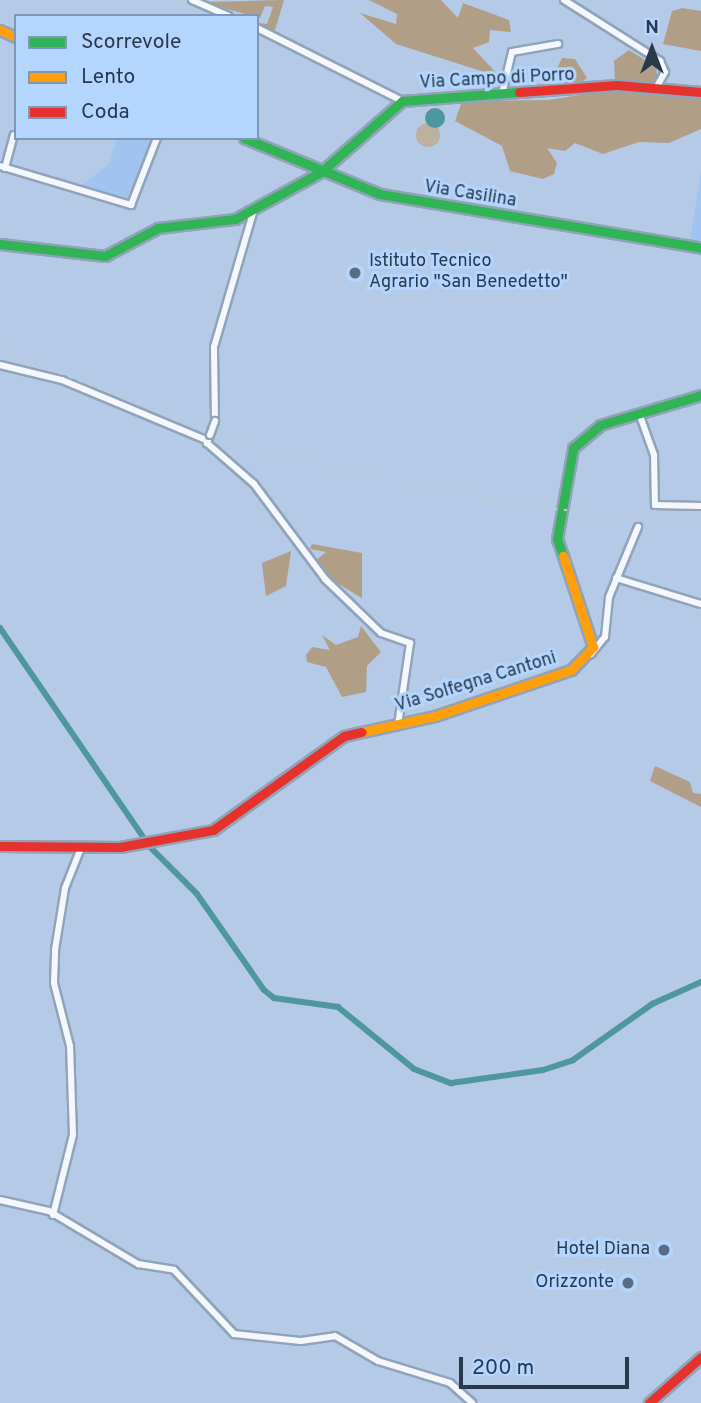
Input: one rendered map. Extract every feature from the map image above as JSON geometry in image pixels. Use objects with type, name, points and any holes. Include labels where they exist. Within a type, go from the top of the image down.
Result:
[{"type":"street","points":[[192,0],[224,14]]},
{"type":"street","points":[[564,0],[660,61],[665,72],[656,88]]},
{"type":"street","points":[[259,29],[402,101]]},
{"type":"street","points":[[502,94],[512,52],[558,44]]},
{"type":"street","name":"Via Campo di Porro","points":[[253,213],[321,172],[402,101],[656,88],[701,92]]},
{"type":"street","points":[[14,135],[3,167],[131,205],[156,140]]},
{"type":"street","name":"Via Casilina","points":[[249,140],[321,172],[410,201],[701,248]]},
{"type":"street","points":[[0,244],[105,256],[158,228],[253,213],[214,347],[215,421],[208,438]]},
{"type":"street","points":[[0,366],[62,380],[208,438],[226,465],[254,484],[297,547],[372,626],[410,643],[398,725]]},
{"type":"street","points":[[590,655],[591,633],[556,539],[565,465],[586,432],[701,395]]},
{"type":"street","points":[[639,413],[654,455],[655,505],[701,506]]},
{"type":"street","points":[[590,655],[606,630],[616,578],[638,527]]},
{"type":"street","points":[[616,578],[701,604]]},
{"type":"street","points":[[591,633],[606,630]]},
{"type":"street","name":"Via Solfegna Cantoni","points":[[0,846],[80,848],[139,843],[213,830],[344,736],[398,725],[551,678],[590,655]]},
{"type":"street","points":[[53,1215],[73,1135],[70,1046],[54,983],[55,950],[65,888],[80,848]]},
{"type":"street","points":[[0,1200],[53,1215],[138,1264],[181,1274],[234,1334],[301,1341],[335,1336],[377,1361],[450,1383],[472,1403]]},
{"type":"street","points":[[649,1403],[701,1357]]},
{"type":"shaded area","points":[[284,0],[275,30],[266,33],[259,23],[267,24],[273,7],[265,6],[260,18],[259,14],[246,14],[202,2]]},
{"type":"shaded area","points":[[369,0],[441,0],[458,18],[463,3],[509,20],[511,32],[490,30],[489,42],[473,48],[500,77],[396,44],[360,13],[396,24],[397,14]]},
{"type":"shaded area","points":[[682,8],[701,11],[701,51],[663,44],[672,11]]},
{"type":"shaded area","points":[[629,50],[656,67],[658,83],[615,83],[614,61]]},
{"type":"shaded area","points":[[562,58],[575,59],[587,78],[579,84],[560,77],[557,86],[553,77]]},
{"type":"shaded area","points":[[610,90],[701,99],[701,129],[669,143],[639,142],[603,154],[575,143],[565,151],[547,148],[557,163],[554,174],[543,179],[510,171],[502,146],[455,121],[462,101],[549,100]]},
{"type":"shaded area","points":[[435,108],[442,111],[445,118],[442,125],[435,128],[428,125],[425,118],[428,111]]},
{"type":"shaded area","points":[[428,123],[437,126],[440,135],[437,144],[428,147],[419,144],[416,135],[419,126]]},
{"type":"shaded area","points":[[116,140],[152,140],[128,201],[80,187],[109,164]]},
{"type":"shaded area","points":[[701,171],[701,244],[690,242]]},
{"type":"shaded area","points":[[312,544],[362,553],[362,598],[320,573],[314,562],[326,552],[310,549]]},
{"type":"shaded area","points":[[291,551],[286,586],[266,596],[262,563]]},
{"type":"shaded area","points":[[361,626],[381,652],[367,666],[366,692],[342,697],[326,667],[307,662],[306,655],[312,647],[330,650],[322,635],[336,645],[358,637]]},
{"type":"shaded area","points":[[655,766],[690,782],[693,793],[701,794],[701,807],[650,781]]},
{"type":"waterway","points":[[0,628],[150,847],[197,894],[264,990],[274,998],[338,1007],[414,1069],[451,1083],[543,1070],[573,1060],[652,1004],[701,982]]},
{"type":"railway","points":[[0,350],[238,442],[337,469],[543,508],[701,522]]},
{"type":"traffic: fast","points":[[0,244],[105,256],[158,228],[235,219],[321,172],[402,101],[519,92]]},
{"type":"traffic: fast","points":[[249,140],[380,194],[701,248]]},
{"type":"traffic: fast","points":[[563,556],[557,539],[573,448],[600,425],[701,395]]},
{"type":"traffic: slow","points":[[0,30],[14,36]]},
{"type":"traffic: slow","points":[[362,732],[435,716],[571,670],[593,647],[563,556]]},
{"type":"traffic: jam","points":[[519,92],[617,85],[701,92]]},
{"type":"traffic: jam","points":[[0,846],[120,847],[213,830],[344,736],[362,732]]},
{"type":"traffic: jam","points":[[649,1403],[701,1357]]},
{"type":"place","name":"Istituto Tecnico Agrario \"San Benedetto\"","points":[[355,273]]},
{"type":"place","name":"Hotel Diana","points":[[664,1250]]},
{"type":"place","name":"Orizzonte","points":[[628,1283]]}]
